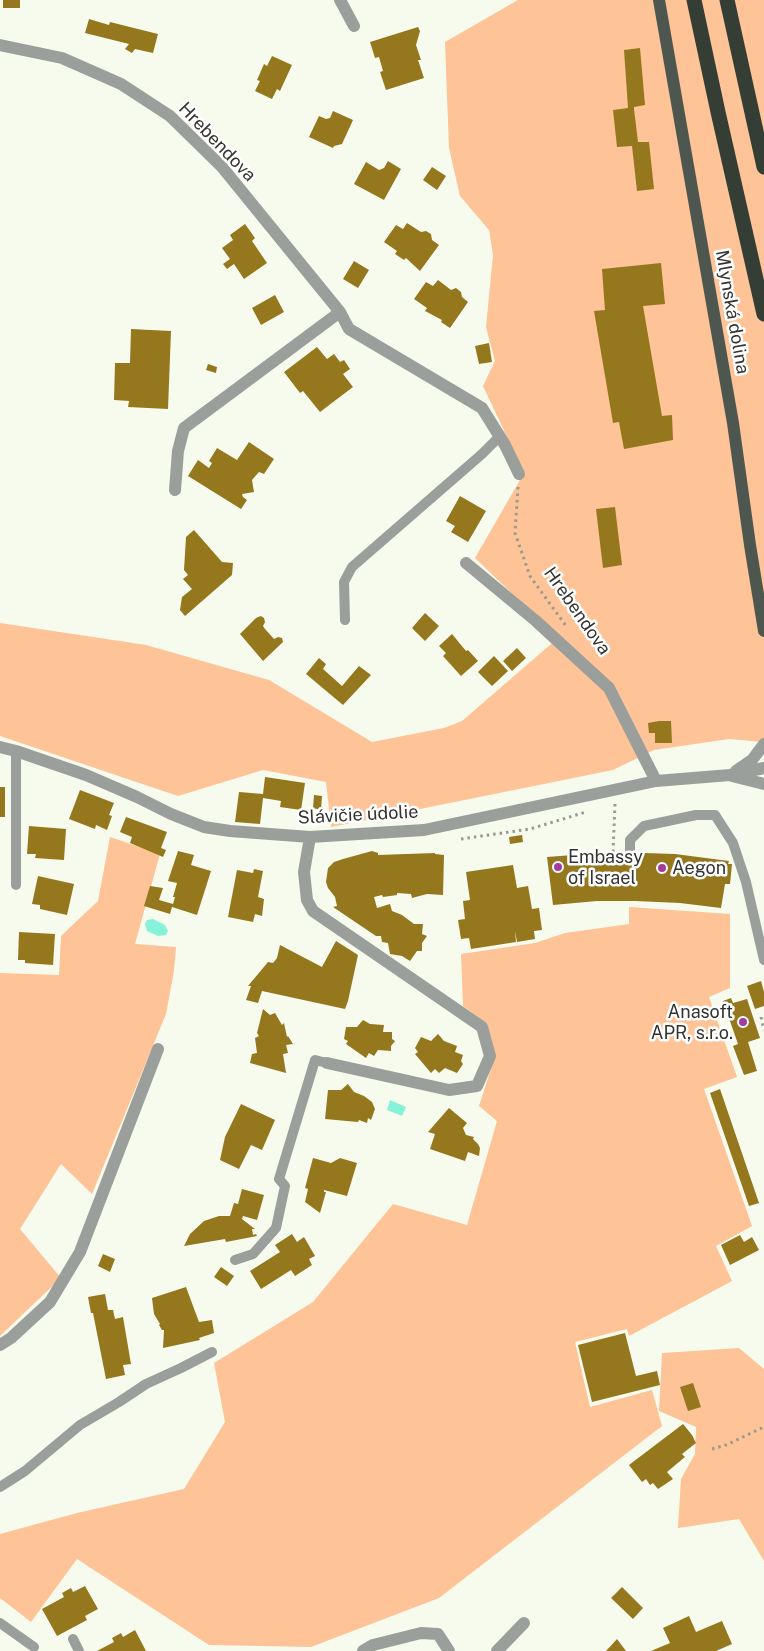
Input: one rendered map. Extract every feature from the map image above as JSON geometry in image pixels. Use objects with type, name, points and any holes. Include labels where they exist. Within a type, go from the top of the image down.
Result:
[{"type":"highway","points":[[694,0],[764,314]]},
{"type":"highway","points":[[727,0],[764,167]]},
{"type":"highway","points":[[750,105],[764,139]]},
{"type":"main road","name":"Mlynská dolina","points":[[659,0],[732,414],[764,631]]},
{"type":"street","points":[[340,0],[354,26]]},
{"type":"street","name":"Hrebendova","points":[[0,45],[62,58],[121,84],[170,116],[222,167],[340,312],[348,328],[482,408],[500,436],[519,474]]},
{"type":"street","points":[[175,490],[178,451],[184,428],[340,312]]},
{"type":"street","points":[[466,563],[536,622],[609,688],[656,781]]},
{"type":"street","name":"Slávičie údolie","points":[[730,775],[752,760],[764,744]]},
{"type":"street","name":"Slávičie údolie","points":[[0,747],[16,750],[86,774],[171,814],[204,826],[230,831],[310,837],[424,830],[656,781],[730,775],[764,768]]},
{"type":"street","name":"Slávičie údolie","points":[[730,775],[764,784]]},
{"type":"street","points":[[310,837],[304,872],[307,900],[313,911],[482,1027],[490,1056],[477,1086],[449,1090],[327,1062]]},
{"type":"street","points":[[0,1345],[11,1338],[50,1302],[80,1252],[158,1049]]},
{"type":"street","points":[[497,1651],[524,1623]]},
{"type":"street","points":[[363,1651],[373,1645],[421,1633],[438,1634],[449,1651]]},
{"type":"lane","points":[[345,620],[344,582],[346,574],[500,436]]},
{"type":"lane","points":[[16,750],[16,886]]},
{"type":"lane","points":[[630,852],[630,840],[644,826],[696,815],[715,815],[733,842],[746,882],[764,960]]},
{"type":"lane","points":[[234,1260],[253,1254],[276,1228],[285,1186],[279,1179],[315,1060],[327,1062]]},
{"type":"lane","points":[[0,1487],[25,1471],[80,1425],[146,1384],[212,1352]]},
{"type":"lane","points":[[0,1623],[34,1647]]},
{"type":"lane","points":[[73,1640],[79,1651]]},
{"type":"path","name":"Hrebendova","points":[[519,474],[515,533],[530,576],[567,629]]},
{"type":"path","points":[[613,852],[615,803]]},
{"type":"path","points":[[761,1017],[764,1030]]},
{"type":"path","points":[[712,1449],[726,1445],[764,1427]]},
{"type":"shaded area","points":[[518,0],[764,0],[764,742],[729,739],[654,750],[613,770],[331,827],[326,782],[263,770],[178,796],[0,736],[0,623],[146,645],[269,680],[372,742],[444,728],[462,721],[558,638],[475,558],[524,473],[483,386],[495,361],[486,327],[493,255],[489,230],[460,196],[449,148],[445,42]]},
{"type":"shaded area","points":[[110,837],[160,854],[135,944],[176,947],[174,971],[166,1014],[92,1194],[61,1164],[20,1229],[61,1278],[0,1336],[0,973],[59,975],[61,936],[98,901]]},
{"type":"shaded area","points":[[629,907],[730,914],[730,988],[709,997],[737,1077],[704,1089],[752,1226],[716,1246],[732,1281],[629,1336],[627,1329],[575,1342],[590,1407],[652,1390],[662,1426],[439,1598],[311,1647],[209,1645],[77,1559],[31,1622],[0,1598],[0,1534],[77,1513],[184,1489],[225,1422],[214,1363],[313,1302],[393,1204],[467,1225],[497,1121],[479,1106],[495,1056],[487,1024],[463,1006],[461,954],[535,943],[565,933],[629,924]]},
{"type":"shaded area","points":[[739,1348],[764,1369],[764,1561],[739,1519],[678,1528],[681,1479],[695,1454],[696,1427],[659,1411],[662,1353]]},
{"type":"water","points":[[153,919],[165,925],[168,931],[166,935],[158,936],[147,931],[145,924],[147,920]]},
{"type":"water","points":[[390,1100],[406,1107],[402,1116],[387,1110]]},
{"type":"building","points":[[3,0],[20,0],[20,8],[3,8]]},
{"type":"building","points":[[89,19],[109,25],[110,22],[158,34],[153,53],[135,49],[132,53],[125,49],[129,44],[85,33]]},
{"type":"building","points":[[418,27],[420,31],[416,45],[421,60],[418,60],[424,78],[386,90],[380,72],[383,71],[379,57],[375,58],[370,42]]},
{"type":"building","points":[[640,48],[645,105],[634,107],[634,109],[638,142],[649,142],[654,189],[637,191],[632,146],[617,147],[613,110],[628,108],[624,50]]},
{"type":"building","points":[[272,56],[292,65],[280,91],[277,89],[272,99],[255,91],[260,81],[257,80],[264,64],[267,66]]},
{"type":"building","points":[[333,111],[353,120],[342,144],[333,148],[309,137],[319,116],[326,119],[330,118]]},
{"type":"building","points":[[388,161],[401,169],[384,200],[354,184],[366,162],[379,170],[384,168]]},
{"type":"building","points":[[432,167],[446,176],[437,190],[423,180]]},
{"type":"building","points":[[407,223],[421,232],[426,231],[431,234],[432,240],[439,245],[420,271],[406,258],[404,260],[395,254],[397,251],[384,242],[396,225],[403,229]]},
{"type":"building","points":[[245,224],[255,238],[252,241],[267,263],[244,279],[234,264],[227,269],[223,264],[230,259],[222,248],[233,240],[230,235]]},
{"type":"building","points":[[354,261],[369,270],[358,288],[343,279]]},
{"type":"building","points":[[661,263],[665,304],[643,306],[662,416],[672,415],[673,440],[624,449],[619,422],[613,423],[594,311],[605,310],[602,269]]},
{"type":"building","points":[[438,280],[451,290],[456,288],[468,302],[450,328],[441,322],[442,320],[425,311],[427,308],[414,299],[426,282],[433,286]]},
{"type":"building","points":[[275,295],[284,312],[261,325],[252,308]]},
{"type":"building","points":[[131,329],[171,331],[168,409],[128,407],[129,401],[114,400],[115,363],[130,363]]},
{"type":"building","points":[[489,343],[492,362],[479,364],[475,346]]},
{"type":"building","points":[[317,347],[327,359],[334,354],[340,362],[344,360],[350,369],[343,374],[353,387],[320,412],[303,391],[300,393],[284,372]]},
{"type":"building","points":[[208,364],[217,367],[216,373],[206,370]]},
{"type":"building","points":[[249,442],[274,459],[264,474],[259,472],[252,480],[254,492],[242,494],[247,500],[241,509],[188,476],[198,460],[209,468],[212,463],[209,461],[217,448],[237,460]]},
{"type":"building","points":[[460,496],[486,511],[468,542],[451,532],[455,526],[446,521]]},
{"type":"building","points":[[615,507],[622,565],[603,568],[596,509]]},
{"type":"building","points":[[194,530],[222,562],[233,563],[232,575],[185,616],[180,610],[182,597],[192,589],[183,579],[188,575],[184,570],[186,537]]},
{"type":"building","points":[[425,613],[439,626],[425,641],[412,628]]},
{"type":"building","points":[[261,616],[264,618],[263,626],[265,629],[274,639],[282,638],[283,642],[263,661],[240,634],[256,618]]},
{"type":"building","points":[[452,634],[466,651],[468,650],[478,661],[461,676],[443,656],[446,653],[439,646]]},
{"type":"building","points":[[517,648],[526,658],[512,671],[503,661]]},
{"type":"building","points":[[494,656],[508,671],[492,686],[478,672]]},
{"type":"building","points":[[319,658],[326,664],[323,669],[342,686],[359,666],[371,675],[343,705],[306,674]]},
{"type":"building","points":[[671,721],[672,743],[655,743],[655,733],[649,733],[648,723]]},
{"type":"building","points":[[265,777],[305,783],[301,810],[280,807],[281,801],[263,798],[260,824],[235,822],[239,792],[263,794]]},
{"type":"building","points":[[0,787],[5,787],[5,817],[0,817]]},
{"type":"building","points":[[80,790],[114,803],[109,815],[112,816],[107,830],[96,825],[95,829],[69,819]]},
{"type":"building","points":[[314,795],[322,796],[321,810],[313,808]]},
{"type":"building","points":[[126,817],[167,832],[161,848],[166,850],[163,857],[130,843],[132,837],[120,832]]},
{"type":"building","points":[[29,826],[66,829],[64,860],[35,858],[36,854],[27,854]]},
{"type":"building","points":[[522,835],[523,842],[510,844],[509,837]]},
{"type":"building","points":[[178,851],[194,855],[191,865],[211,871],[197,915],[172,907],[170,914],[144,906],[150,886],[163,888],[159,900],[173,904],[177,883],[168,881]]},
{"type":"building","points":[[372,851],[378,853],[378,855],[435,853],[444,855],[443,895],[427,894],[412,898],[411,894],[397,893],[397,895],[374,897],[377,908],[390,904],[392,911],[402,915],[414,924],[423,924],[422,934],[427,936],[422,943],[422,951],[417,951],[410,961],[402,956],[390,954],[388,943],[382,942],[381,936],[376,936],[333,907],[337,906],[335,897],[326,882],[328,868],[334,862]]},
{"type":"building","points":[[613,852],[675,854],[729,861],[728,864],[732,864],[730,884],[725,884],[721,908],[680,903],[635,901],[597,901],[553,905],[547,857]]},
{"type":"building","points":[[513,865],[517,888],[528,886],[532,909],[539,908],[542,930],[534,931],[535,939],[517,942],[515,931],[516,942],[471,949],[469,938],[461,939],[458,920],[465,919],[463,901],[470,900],[466,872]]},
{"type":"building","points":[[254,869],[263,871],[258,897],[264,899],[262,916],[255,914],[253,922],[228,917],[237,870],[253,873]]},
{"type":"building","points":[[38,876],[74,884],[67,915],[40,909],[40,905],[32,904]]},
{"type":"building","points":[[19,932],[55,934],[53,965],[25,963],[25,960],[18,960]]},
{"type":"building","points":[[336,941],[358,955],[345,1009],[262,991],[258,1003],[246,1000],[251,986],[248,986],[268,962],[273,963],[277,958],[280,945],[322,967]]},
{"type":"building","points":[[761,981],[764,992],[764,1006],[755,1009],[747,986]]},
{"type":"building","name":"Anasoft APR, s.r.o.","points":[[731,998],[733,1003],[747,999],[760,1038],[748,1042],[757,1071],[744,1075],[733,1046],[738,1044],[723,1001]]},
{"type":"building","points":[[263,1009],[270,1015],[275,1013],[282,1025],[284,1023],[287,1037],[293,1044],[286,1045],[288,1053],[283,1054],[286,1073],[250,1063],[252,1054],[257,1053],[255,1038],[259,1036],[257,1033]]},
{"type":"building","points":[[363,1020],[370,1024],[384,1025],[383,1032],[392,1032],[392,1039],[395,1041],[391,1046],[391,1051],[378,1050],[374,1056],[369,1053],[366,1058],[346,1044],[348,1041],[344,1039],[346,1027],[357,1027]]},
{"type":"building","points":[[438,1034],[444,1041],[457,1046],[455,1052],[463,1055],[461,1061],[463,1064],[457,1073],[445,1068],[439,1073],[435,1069],[431,1073],[415,1054],[418,1052],[415,1048],[421,1037],[431,1041]]},
{"type":"building","points":[[348,1084],[354,1092],[372,1102],[375,1109],[371,1120],[368,1118],[367,1123],[359,1120],[358,1122],[325,1119],[328,1090],[341,1090]]},
{"type":"building","points":[[720,1089],[759,1203],[749,1206],[710,1093]]},
{"type":"building","points":[[241,1104],[275,1120],[262,1150],[251,1145],[239,1169],[220,1160],[225,1137]]},
{"type":"building","points":[[449,1108],[467,1123],[463,1128],[466,1135],[474,1137],[473,1139],[478,1144],[480,1148],[479,1156],[468,1152],[465,1161],[430,1149],[435,1134],[428,1132]]},
{"type":"building","points":[[313,1158],[331,1163],[340,1158],[357,1163],[347,1196],[324,1190],[326,1192],[320,1213],[305,1202],[308,1189],[305,1188]]},
{"type":"building","points":[[242,1189],[264,1195],[257,1220],[243,1216],[242,1219],[255,1229],[252,1229],[253,1235],[256,1234],[257,1236],[226,1242],[225,1239],[184,1246],[190,1234],[204,1221],[219,1216],[230,1216],[234,1203],[238,1204]]},
{"type":"building","points":[[292,1234],[297,1242],[304,1237],[315,1256],[309,1259],[312,1265],[295,1276],[291,1270],[261,1289],[250,1271],[280,1252],[275,1245]]},
{"type":"building","points":[[740,1235],[744,1242],[752,1237],[759,1250],[730,1265],[721,1245]]},
{"type":"building","points":[[103,1254],[115,1259],[110,1272],[98,1266]]},
{"type":"building","points":[[221,1267],[234,1276],[227,1286],[214,1277]]},
{"type":"building","points":[[186,1287],[199,1322],[212,1320],[214,1333],[199,1338],[200,1340],[163,1348],[164,1330],[162,1330],[154,1314],[152,1298]]},
{"type":"building","points":[[105,1294],[108,1310],[113,1310],[115,1319],[123,1317],[131,1364],[123,1365],[125,1375],[106,1379],[88,1297]]},
{"type":"building","points":[[625,1333],[636,1376],[657,1371],[660,1385],[592,1402],[578,1345]]},
{"type":"building","points":[[693,1383],[701,1407],[688,1411],[680,1387]]},
{"type":"building","points":[[683,1424],[696,1443],[682,1454],[685,1457],[667,1472],[673,1479],[658,1489],[653,1483],[650,1485],[646,1479],[642,1482],[629,1465]]},
{"type":"building","points":[[85,1586],[98,1609],[85,1616],[87,1620],[57,1636],[42,1609],[64,1597],[62,1593],[71,1588],[73,1592]]},
{"type":"building","points":[[622,1587],[643,1608],[633,1619],[611,1598]]},
{"type":"building","points":[[689,1616],[696,1632],[722,1621],[732,1644],[716,1651],[651,1651],[670,1643],[663,1628]]},
{"type":"building","points":[[135,1630],[146,1651],[97,1651],[114,1642],[112,1638],[121,1633],[123,1637]]},
{"type":"building","points":[[617,1639],[626,1651],[606,1651]]},
{"type":"place","name":"Embassy of Israel","points":[[558,867]]},
{"type":"place","name":"Aegon","points":[[662,868]]},
{"type":"place","name":"Anasoft APR, s.r.o.","points":[[743,1022]]}]
